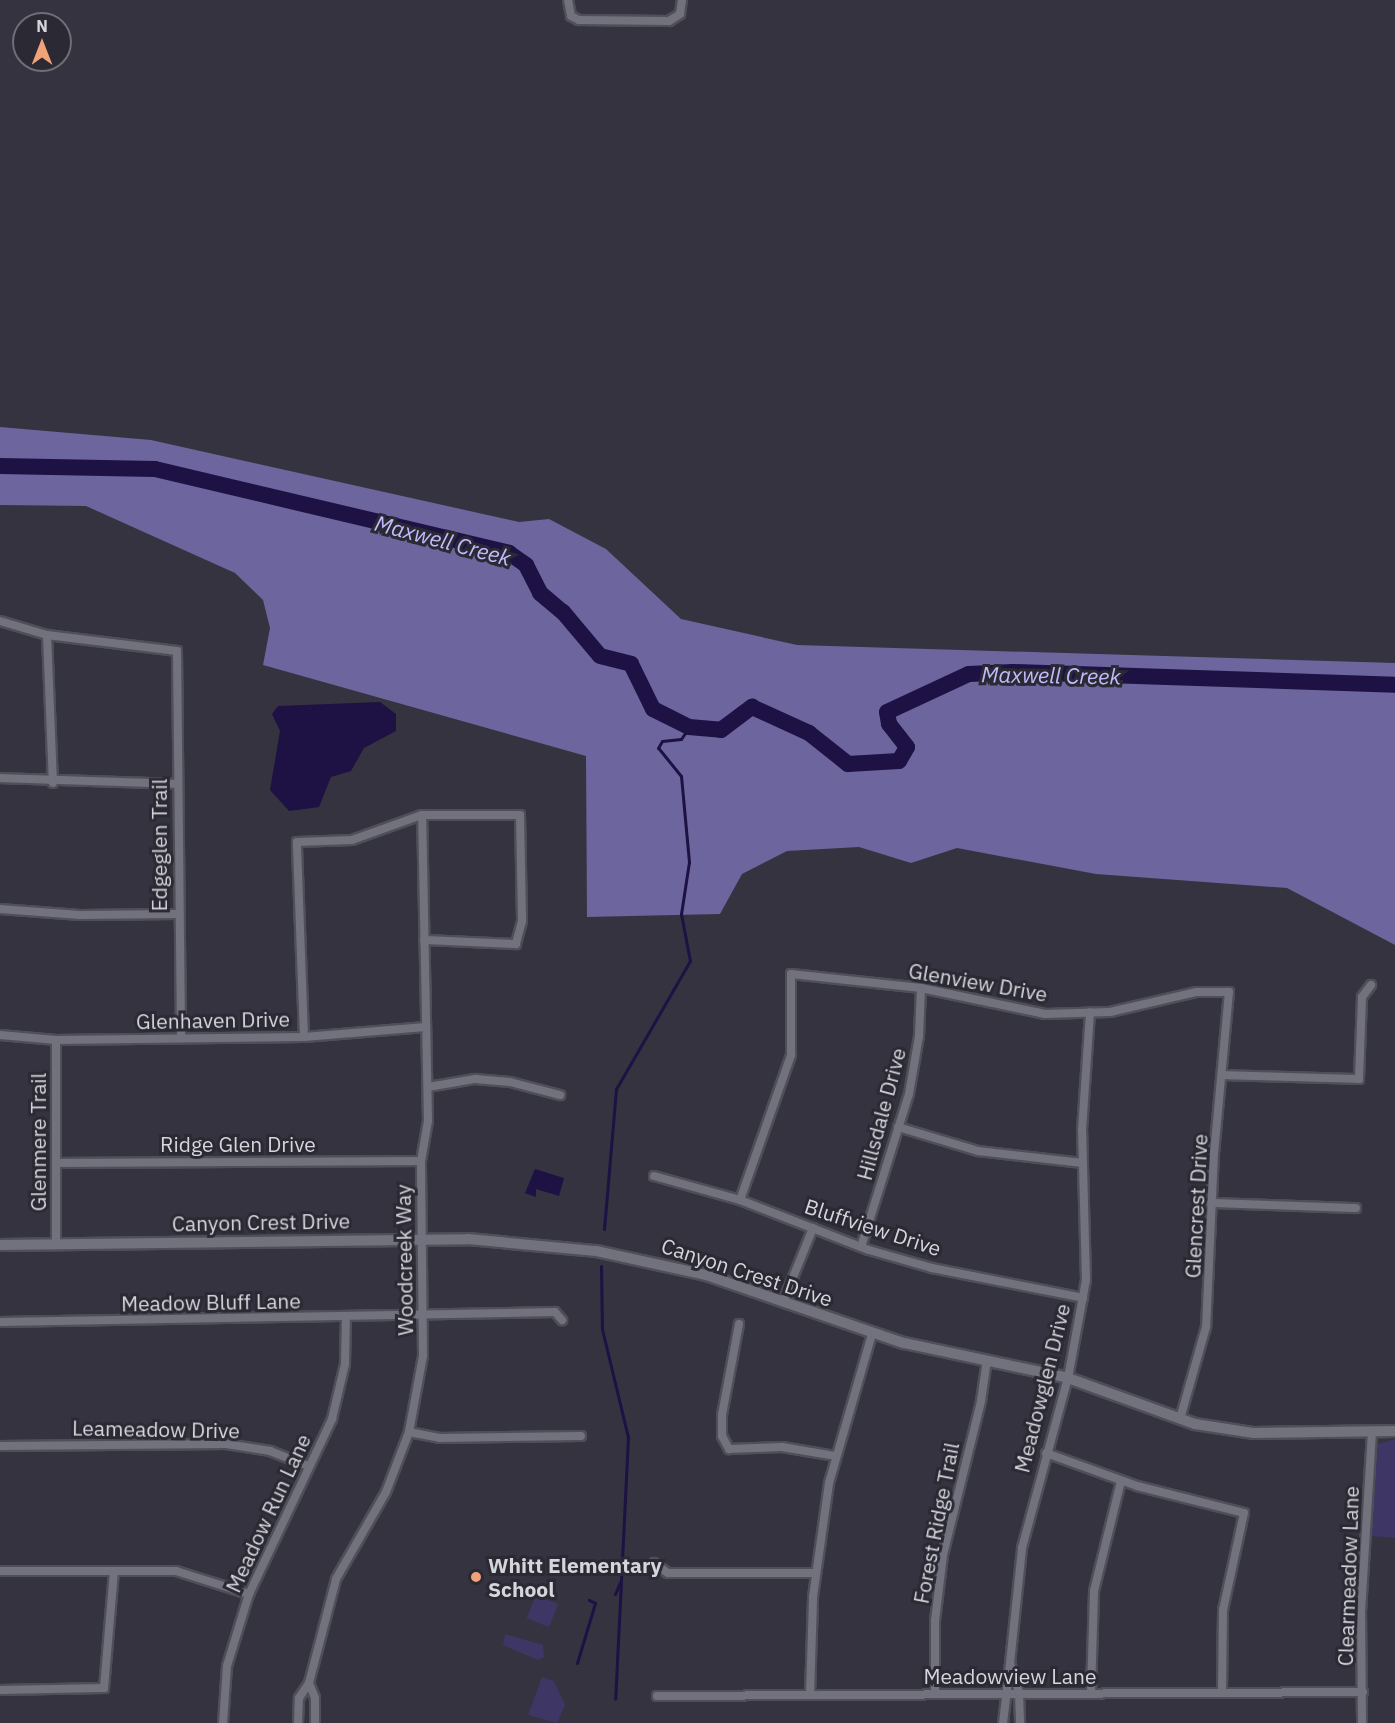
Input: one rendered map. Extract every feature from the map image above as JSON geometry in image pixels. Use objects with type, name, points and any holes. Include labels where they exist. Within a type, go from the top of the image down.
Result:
[{"type":"street","points":[[568,0],[571,16],[646,21],[677,18],[682,0]]},
{"type":"street","points":[[0,621],[47,635],[52,783]]},
{"type":"street","name":"Edgeglen Trail","points":[[47,635],[177,651],[177,914],[182,1038]]},
{"type":"street","points":[[0,778],[52,783],[177,784]]},
{"type":"street","points":[[304,1037],[297,842],[352,840],[422,815],[520,815],[522,921],[516,944],[424,940]]},
{"type":"street","name":"Woodcreek Way","points":[[298,1723],[300,1698],[309,1683],[336,1579],[386,1492],[409,1432],[423,1356],[421,1161],[428,1121],[428,1087],[422,815]]},
{"type":"street","points":[[0,909],[80,915],[177,914]]},
{"type":"street","name":"Glenview Drive","points":[[740,1200],[791,1055],[791,975],[921,988],[1045,1014],[1110,1012],[1196,992],[1229,993]]},
{"type":"street","points":[[1224,1075],[1359,1079],[1362,997],[1371,985]]},
{"type":"street","name":"Hillsdale Drive","points":[[861,1247],[915,1065],[921,988]]},
{"type":"street","name":"Glencrest Drive","points":[[1180,1419],[1206,1327],[1211,1203],[1224,1075],[1229,993]]},
{"type":"street","name":"Meadowglen Drive","points":[[1003,1723],[1003,1694],[1010,1663],[1022,1548],[1068,1378],[1083,1298],[1082,1163],[1090,1012]]},
{"type":"street","name":"Glenhaven Drive","points":[[0,1035],[56,1040],[304,1037],[426,1027]]},
{"type":"street","name":"Glenmere Trail","points":[[56,1040],[56,1244]]},
{"type":"street","points":[[428,1087],[475,1079],[510,1082],[560,1095]]},
{"type":"street","points":[[898,1127],[978,1151],[1082,1163]]},
{"type":"street","name":"Ridge Glen Drive","points":[[56,1163],[421,1161]]},
{"type":"street","name":"Bluffview Drive","points":[[654,1176],[740,1200],[861,1247],[932,1268],[1083,1298]]},
{"type":"street","points":[[1211,1203],[1356,1208]]},
{"type":"street","points":[[783,1302],[813,1228]]},
{"type":"street","name":"Canyon Crest Drive","points":[[0,1245],[422,1240],[538,1244],[651,1260],[783,1302],[872,1334],[1068,1378],[1180,1419],[1254,1433],[1395,1431]]},
{"type":"street","name":"Meadow Bluff Lane","points":[[0,1322],[423,1317],[555,1312],[562,1320]]},
{"type":"street","name":"Meadow Run Lane","points":[[223,1723],[228,1666],[249,1594],[332,1419],[345,1364],[346,1318]]},
{"type":"street","points":[[739,1324],[722,1415],[722,1436],[729,1449],[783,1447],[836,1456]]},
{"type":"street","points":[[810,1695],[816,1573],[836,1456],[872,1334]]},
{"type":"street","name":"Forest Ridge Trail","points":[[935,1694],[935,1621],[943,1555],[981,1401],[987,1360]]},
{"type":"street","name":"Clearmeadow Lane","points":[[1362,1723],[1361,1612],[1372,1431]]},
{"type":"street","points":[[409,1432],[439,1438],[581,1436]]},
{"type":"street","name":"Leameadow Drive","points":[[0,1446],[226,1444],[270,1451],[308,1466]]},
{"type":"street","points":[[1046,1453],[1121,1481],[1244,1513],[1224,1610],[1222,1692]]},
{"type":"street","points":[[1091,1693],[1094,1591],[1121,1481]]},
{"type":"street","points":[[654,1563],[668,1573],[816,1573]]},
{"type":"street","points":[[0,1571],[176,1571],[249,1594]]},
{"type":"street","points":[[0,1690],[104,1688],[114,1571]]},
{"type":"street","name":"Meadowglen Drive","points":[[1010,1663],[1019,1694],[1020,1723]]},
{"type":"street","name":"Woodcreek Way","points":[[309,1683],[315,1698],[315,1723]]},
{"type":"street","name":"Meadowview Lane","points":[[657,1696],[1362,1692]]},
{"type":"shaded area","points":[[0,427],[151,440],[519,522],[549,519],[606,549],[681,619],[797,645],[1395,663],[1395,945],[1287,888],[1096,874],[957,848],[911,863],[859,847],[787,851],[742,874],[720,914],[587,917],[586,756],[263,665],[270,628],[263,600],[235,573],[86,506],[0,505]]},
{"type":"shaded area","points":[[380,702],[396,714],[396,731],[364,748],[351,771],[331,777],[319,807],[289,811],[270,790],[280,731],[272,714],[278,706]]},
{"type":"shaded area","points":[[535,1169],[564,1178],[559,1196],[536,1189],[536,1197],[525,1193]]},
{"type":"shaded area","points":[[1395,1439],[1395,1538],[1371,1536],[1377,1444]]},
{"type":"shaded area","points":[[536,1595],[558,1604],[549,1627],[527,1618]]},
{"type":"shaded area","points":[[505,1634],[543,1645],[544,1657],[538,1660],[503,1645]]},
{"type":"shaded area","points":[[542,1677],[554,1681],[565,1705],[557,1723],[528,1715]]},
{"type":"waterway","name":"Maxwell Creek","points":[[0,466],[155,469],[509,553],[526,565],[540,593],[563,612],[600,656],[631,664],[653,709],[689,727],[721,730],[752,707],[809,733],[848,764],[899,761],[907,747],[889,724],[887,712],[969,674],[1013,672],[1395,685]]},
{"type":"waterway","points":[[604,1229],[616,1089],[690,961],[681,914],[689,862],[681,776],[658,748],[662,741],[681,739],[689,727]]},
{"type":"waterway","points":[[601,1266],[602,1329],[628,1437],[615,1699]]},
{"type":"waterway","points":[[615,1594],[620,1582]]},
{"type":"waterway","points":[[577,1663],[595,1603],[589,1600]]},
{"type":"place","name":"Whitt Elementary School","points":[[476,1577]]}]
